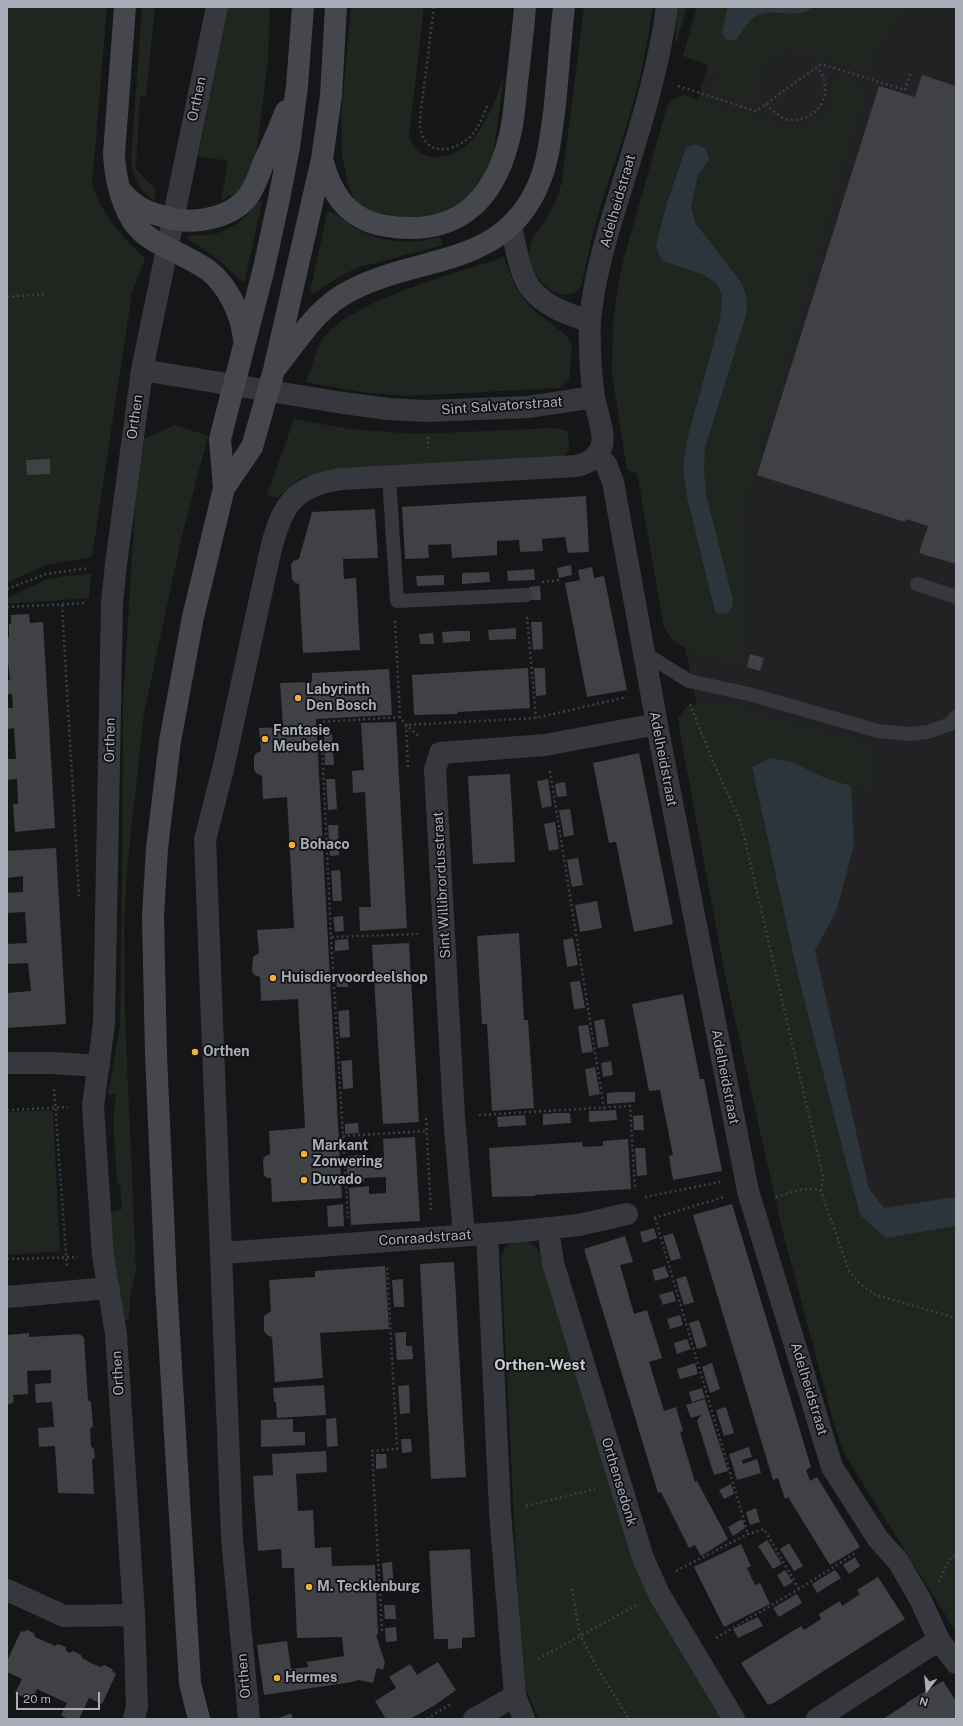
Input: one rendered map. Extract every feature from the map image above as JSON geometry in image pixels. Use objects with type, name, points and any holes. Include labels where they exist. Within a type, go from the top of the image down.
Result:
[{"type":"main road","points":[[125,7],[114,154],[118,188],[137,227],[149,238],[208,270],[224,288],[238,310],[243,331],[243,354]]},
{"type":"main road","points":[[199,1719],[190,1683],[166,1276],[154,994],[153,916],[157,848],[170,741],[193,617],[224,488],[220,439],[243,354],[279,199],[289,147],[297,86],[302,7]]},
{"type":"main road","points":[[224,488],[252,447],[274,370],[322,159],[331,96],[336,7]]},
{"type":"main road","points":[[322,159],[330,184],[338,197],[352,212],[362,219],[375,224],[414,228],[433,226],[449,222],[467,212],[481,200],[491,184],[502,161],[509,139],[525,7]]},
{"type":"main road","points":[[274,370],[321,312],[342,296],[383,278],[469,251],[496,238],[511,226],[531,202],[542,177],[548,150],[555,103],[564,7]]},
{"type":"main road","points":[[118,188],[130,202],[142,210],[177,220],[217,217],[236,208],[248,196],[297,86]]},
{"type":"main road","points":[[182,1719],[190,1683]]},
{"type":"street","name":"Orthen","points":[[134,1719],[136,1706],[134,1615],[116,1334],[109,1288],[102,1256],[93,1106],[104,1024],[112,602],[142,370],[217,7]]},
{"type":"street","name":"Adelheidstraat","points":[[594,397],[590,322],[598,276],[607,236],[654,79],[667,7]]},
{"type":"street","points":[[511,226],[520,266],[531,288],[550,305],[567,314],[590,322]]},
{"type":"street","name":"Sint Salvatorstraat","points":[[142,370],[343,403],[389,409],[427,411],[528,407],[594,397]]},
{"type":"street","points":[[389,477],[576,466],[587,464],[596,455],[602,445],[601,431],[594,397]]},
{"type":"street","name":"Adelheidstraat","points":[[596,455],[606,464],[613,482],[657,724],[748,1190],[832,1467],[878,1539],[898,1562],[920,1599],[939,1640],[956,1663]]},
{"type":"street","name":"Orthen","points":[[248,1719],[232,1538],[205,840],[224,765],[270,553],[276,528],[283,513],[294,498],[308,487],[325,481],[342,478],[389,477]]},
{"type":"street","points":[[440,753],[545,745],[657,724]]},
{"type":"street","name":"Sint Willibrordusstraat","points":[[440,753],[435,770],[454,1116],[464,1235]]},
{"type":"street","points":[[7,1063],[52,1063],[99,1066]]},
{"type":"street","name":"Conraadstraat","points":[[222,1253],[487,1234],[579,1225],[631,1206]]},
{"type":"street","name":"Orthensedonk","points":[[548,1228],[553,1263],[634,1533],[656,1589],[734,1719]]},
{"type":"street","points":[[487,1234],[500,1512],[515,1696],[524,1719]]},
{"type":"street","points":[[7,1297],[109,1288]]},
{"type":"street","points":[[7,1590],[64,1616],[134,1615]]},
{"type":"street","points":[[817,1719],[939,1640]]},
{"type":"street","points":[[474,1719],[515,1696]]},
{"type":"lane","points":[[389,477],[397,601],[526,595]]},
{"type":"lane","points":[[917,584],[956,597]]},
{"type":"lane","points":[[644,653],[689,681],[749,694],[878,731],[908,734],[928,732],[950,724],[956,717]]},
{"type":"path","points":[[434,7],[420,119],[422,135],[429,145],[439,150],[451,149],[462,144],[472,134],[482,119],[489,101]]},
{"type":"path","points":[[654,79],[756,111],[821,64],[905,90],[911,71]]},
{"type":"path","points":[[766,104],[774,113],[783,118],[793,120],[803,119],[812,114],[820,107],[826,88],[818,67]]},
{"type":"path","points":[[7,296],[46,294]]},
{"type":"path","points":[[427,411],[429,475]]},
{"type":"path","points":[[7,589],[46,574],[116,564]]},
{"type":"path","points":[[536,718],[525,583],[560,580]]},
{"type":"path","points":[[397,601],[395,616],[400,717],[406,726],[440,753]]},
{"type":"path","points":[[7,607],[112,602]]},
{"type":"path","points":[[62,605],[79,898]]},
{"type":"path","points":[[689,681],[690,704],[713,762],[739,818],[744,836],[823,1176],[821,1191],[849,1271],[860,1284],[876,1295],[956,1318]]},
{"type":"path","points":[[406,726],[536,718],[651,692]]},
{"type":"path","points":[[349,1244],[331,937],[322,722],[400,717]]},
{"type":"path","points":[[549,764],[604,1108]]},
{"type":"path","points":[[331,937],[445,933]]},
{"type":"path","points":[[52,1063],[69,1292]]},
{"type":"path","points":[[7,1110],[93,1106]]},
{"type":"path","points":[[454,1116],[630,1106],[631,1206],[646,1221],[748,1190]]},
{"type":"path","points":[[343,1136],[427,1131]]},
{"type":"path","points":[[631,1206],[748,1190],[814,1188],[821,1191]]},
{"type":"path","points":[[655,1218],[748,1534]]},
{"type":"path","points":[[382,1631],[372,1451],[396,1449],[386,1241]]},
{"type":"path","points":[[7,1259],[102,1256]]},
{"type":"path","points":[[500,1512],[620,1483]]},
{"type":"path","points":[[513,1668],[525,1666],[580,1635],[748,1534],[764,1529],[799,1589]]},
{"type":"path","points":[[693,1651],[799,1589],[878,1539]]},
{"type":"path","points":[[572,1589],[580,1635],[596,1666],[629,1719]]},
{"type":"path","points":[[427,1719],[454,1703]]},
{"type":"shaded area","points":[[7,7],[107,7],[92,185],[107,216],[128,242],[145,258],[132,293],[92,557],[45,565],[7,583]]},
{"type":"shaded area","points":[[142,7],[155,7],[146,97],[140,96],[136,169],[156,190],[154,201],[145,193],[135,179],[131,161]]},
{"type":"shaded area","points":[[228,7],[270,7],[268,58],[254,167],[234,200],[230,195],[221,201],[228,161],[198,156]]},
{"type":"shaded area","points":[[351,7],[424,7],[409,135],[414,147],[423,155],[432,157],[447,156],[460,150],[471,141],[480,130],[488,116],[504,75],[493,157],[489,169],[471,195],[441,215],[409,219],[377,215],[362,207],[354,199],[349,188],[342,156],[341,116]]},
{"type":"shaded area","points":[[584,7],[653,7],[638,85],[597,218],[583,279],[577,291],[572,294],[563,294],[557,293],[550,289],[538,279],[531,265],[530,249],[535,235],[552,210],[562,182]]},
{"type":"shaded area","points":[[678,7],[687,7],[676,45],[675,37]]},
{"type":"shaded area","points":[[697,7],[728,7],[722,32],[747,24],[756,16],[771,12],[793,15],[806,12],[813,7],[913,7],[892,23],[876,48],[869,72],[813,54],[791,51],[783,52],[773,57],[762,69],[758,81],[759,100],[754,102],[721,92],[713,93],[720,69],[683,56]]},
{"type":"shaded area","points":[[725,7],[956,7],[956,1251],[814,1274],[650,477],[645,277]]},
{"type":"shaded area","points":[[728,7],[813,7],[798,13],[790,14],[768,12],[761,14],[749,22],[735,41],[725,39],[722,32]]},
{"type":"shaded area","points":[[831,75],[866,87],[740,515],[747,563],[740,666],[691,651],[674,642],[664,628],[637,473],[627,470],[612,373],[613,323],[618,286],[624,258],[667,106],[672,100],[684,95],[757,119],[764,116],[789,129],[809,126],[824,117],[831,105],[835,89]],"holes":[[[706,149],[705,168],[698,175],[691,207],[696,224],[741,282],[747,312],[705,448],[704,470],[706,495],[733,601],[732,608],[723,614],[716,613],[713,604],[687,497],[683,468],[687,440],[720,320],[722,295],[717,284],[704,275],[659,255],[656,246],[662,226]]]},
{"type":"shaded area","points":[[696,144],[706,149],[709,160],[698,175],[691,207],[696,224],[741,282],[746,295],[747,312],[705,448],[704,470],[706,495],[733,600],[732,608],[723,614],[716,613],[713,604],[687,497],[683,468],[687,440],[720,320],[722,295],[717,284],[704,275],[664,261],[659,255],[656,246],[667,203],[686,147]]},
{"type":"shaded area","points":[[258,201],[262,202],[245,281],[243,282],[216,258],[187,237],[209,235],[224,231],[243,219]]},
{"type":"shaded area","points":[[329,211],[339,216],[355,228],[386,240],[418,241],[440,237],[443,245],[360,267],[346,273],[312,294],[310,292],[327,213]]},
{"type":"shaded area","points":[[504,257],[515,287],[530,307],[568,337],[572,348],[569,379],[559,388],[406,396],[360,392],[306,382],[320,344],[332,329],[351,315],[376,302],[432,280]]},
{"type":"shaded area","points":[[294,419],[349,429],[417,434],[554,428],[567,431],[569,450],[563,457],[326,471],[301,478],[277,498],[267,495]]},
{"type":"shaded area","points":[[175,425],[208,436],[181,540],[144,713],[127,868],[124,928],[125,1014],[136,1270],[130,1298],[129,1320],[124,1320],[114,1261],[110,1212],[122,1209],[120,1184],[117,1183],[113,1118],[116,1095],[108,1094],[120,1026],[123,703],[139,441]]},
{"type":"shaded area","points":[[91,574],[89,598],[7,604],[7,598],[45,580],[64,576]]},
{"type":"shaded area","points":[[708,703],[732,704],[752,713],[872,746],[874,790],[851,786],[825,778],[792,762],[752,767],[799,980],[860,1215],[886,1238],[956,1226],[956,1632],[845,1455],[833,1421],[781,1225],[725,975],[680,733],[678,718],[687,706]]},
{"type":"shaded area","points":[[770,758],[792,762],[825,778],[851,786],[854,845],[836,912],[815,950],[869,1189],[884,1208],[956,1197],[956,1226],[886,1238],[860,1215],[799,980],[752,767]]},
{"type":"shaded area","points":[[53,1110],[60,1251],[7,1255],[7,1112]]},
{"type":"shaded area","points":[[520,1240],[533,1245],[542,1256],[632,1553],[646,1592],[725,1719],[538,1719],[525,1687],[521,1657],[501,1259],[509,1244]]},
{"type":"building","points":[[922,75],[956,86],[956,564],[919,553],[928,526],[906,519],[905,522],[757,475],[879,86],[915,97]]},
{"type":"building","points":[[50,459],[50,474],[27,475],[26,460]]},
{"type":"building","points":[[586,496],[589,552],[568,553],[565,537],[542,539],[543,551],[520,552],[519,540],[497,541],[497,555],[452,558],[451,544],[428,545],[429,558],[405,559],[402,507]]},
{"type":"building","points":[[375,509],[378,558],[343,559],[344,579],[356,578],[360,650],[303,653],[299,584],[295,583],[292,579],[291,565],[293,561],[299,559],[312,512]]},
{"type":"building","points":[[571,565],[572,575],[559,578],[557,568]]},
{"type":"building","points":[[592,567],[594,578],[604,576],[627,690],[587,697],[565,583],[580,580],[578,570]]},
{"type":"building","points":[[534,569],[535,580],[508,581],[507,571]]},
{"type":"building","points":[[489,572],[490,582],[462,584],[462,573]]},
{"type":"building","points":[[444,575],[444,585],[417,586],[416,576]]},
{"type":"building","points":[[540,586],[541,600],[530,600],[529,587]]},
{"type":"building","points":[[29,614],[30,623],[43,622],[55,828],[15,832],[13,804],[18,804],[17,779],[7,780],[7,759],[16,759],[14,728],[7,729],[7,708],[13,708],[12,694],[7,694],[7,680],[10,680],[7,660],[7,637],[9,637],[11,615]]},
{"type":"building","points":[[531,622],[542,622],[543,649],[533,650]]},
{"type":"building","points":[[516,628],[516,639],[489,640],[488,630]]},
{"type":"building","points":[[470,631],[470,641],[443,643],[442,632]]},
{"type":"building","points":[[433,633],[434,644],[420,644],[419,634]]},
{"type":"building","points":[[750,654],[764,658],[760,671],[747,667]]},
{"type":"building","points":[[528,668],[530,708],[458,712],[457,714],[414,715],[412,675]]},
{"type":"building","points":[[534,668],[545,668],[546,695],[536,696]]},
{"type":"building","points":[[389,669],[392,715],[316,719],[342,1198],[272,1202],[271,1178],[267,1178],[264,1175],[263,1161],[264,1157],[270,1154],[269,1131],[305,1128],[298,999],[261,1001],[260,977],[254,975],[252,971],[253,957],[259,953],[257,930],[294,928],[287,797],[263,799],[262,776],[256,773],[254,769],[254,757],[256,753],[261,751],[259,728],[283,727],[280,683],[312,682],[312,673]]},
{"type":"building","points":[[396,722],[407,928],[360,931],[359,907],[371,907],[365,792],[353,793],[352,771],[364,770],[361,723]]},
{"type":"building","points":[[324,734],[332,734],[334,765],[325,765]]},
{"type":"building","points":[[639,753],[673,924],[634,932],[616,842],[609,843],[593,763]]},
{"type":"building","points":[[510,774],[515,862],[473,864],[468,776]]},
{"type":"building","points":[[326,779],[335,779],[337,809],[328,810]]},
{"type":"building","points":[[548,779],[552,806],[542,808],[537,781]]},
{"type":"building","points":[[565,782],[567,796],[557,797],[555,784]]},
{"type":"building","points":[[570,809],[574,835],[564,837],[559,810]]},
{"type":"building","points":[[555,822],[559,849],[549,851],[544,824]]},
{"type":"building","points":[[328,825],[338,825],[339,855],[330,856]]},
{"type":"building","points":[[56,848],[66,1024],[7,1028],[7,993],[31,991],[28,963],[7,964],[7,944],[27,943],[25,912],[7,913],[7,893],[23,892],[23,876],[7,878],[7,851]]},
{"type":"building","points":[[578,858],[583,885],[572,887],[567,860]]},
{"type":"building","points":[[340,870],[342,901],[333,901],[331,871]]},
{"type":"building","points":[[597,901],[602,928],[580,932],[575,905]]},
{"type":"building","points":[[343,916],[344,931],[335,932],[333,917]]},
{"type":"building","points":[[519,933],[524,1020],[528,1020],[534,1108],[492,1111],[487,1024],[482,1024],[477,936]]},
{"type":"building","points":[[573,938],[578,965],[567,967],[563,940]]},
{"type":"building","points":[[348,939],[349,950],[335,951],[335,940]]},
{"type":"building","points":[[409,943],[419,1122],[383,1124],[372,945]]},
{"type":"building","points":[[336,973],[347,973],[348,987],[337,987]]},
{"type":"building","points":[[580,981],[585,1008],[574,1009],[570,982]]},
{"type":"building","points":[[683,994],[700,1079],[704,1079],[722,1171],[673,1180],[669,1156],[673,1155],[660,1090],[649,1091],[632,1004]]},
{"type":"building","points":[[349,1010],[350,1037],[340,1038],[338,1011]]},
{"type":"building","points":[[604,1019],[609,1046],[598,1048],[594,1021]]},
{"type":"building","points":[[588,1025],[593,1052],[582,1053],[578,1026]]},
{"type":"building","points":[[352,1060],[353,1088],[343,1089],[341,1061]]},
{"type":"building","points":[[611,1061],[613,1075],[603,1077],[601,1063]]},
{"type":"building","points":[[595,1067],[600,1094],[589,1096],[585,1069]]},
{"type":"building","points":[[635,1092],[635,1102],[607,1104],[607,1093]]},
{"type":"building","points":[[616,1110],[617,1120],[589,1122],[589,1111]]},
{"type":"building","points":[[570,1113],[571,1123],[543,1125],[543,1114]]},
{"type":"building","points":[[525,1115],[526,1125],[498,1127],[497,1117]]},
{"type":"building","points":[[643,1115],[644,1130],[634,1130],[633,1116]]},
{"type":"building","points":[[358,1123],[359,1133],[345,1134],[345,1124]]},
{"type":"building","points":[[415,1137],[420,1221],[351,1225],[349,1188],[369,1186],[369,1194],[386,1193],[386,1177],[364,1178],[364,1182],[348,1183],[346,1156],[363,1155],[363,1159],[384,1158],[383,1139]]},
{"type":"building","points":[[628,1139],[631,1189],[535,1196],[492,1197],[489,1148],[582,1142],[583,1147],[603,1146],[603,1141]]},
{"type":"building","points":[[635,1148],[645,1148],[647,1175],[637,1176]]},
{"type":"building","points":[[343,1204],[344,1226],[328,1227],[327,1206]]},
{"type":"building","points":[[732,1204],[811,1467],[806,1470],[810,1481],[817,1477],[860,1547],[830,1565],[788,1497],[785,1499],[778,1478],[773,1480],[693,1215]]},
{"type":"building","points":[[654,1228],[657,1238],[643,1243],[640,1232]]},
{"type":"building","points":[[673,1233],[681,1258],[671,1261],[663,1236]]},
{"type":"building","points":[[625,1236],[633,1262],[620,1265],[634,1314],[647,1310],[662,1358],[649,1362],[664,1411],[676,1407],[683,1431],[680,1432],[695,1482],[697,1481],[728,1539],[701,1556],[695,1545],[689,1548],[661,1492],[658,1493],[584,1249]]},
{"type":"building","points":[[454,1262],[466,1477],[431,1479],[420,1264]]},
{"type":"building","points":[[385,1266],[389,1329],[320,1333],[323,1378],[275,1382],[272,1337],[267,1335],[264,1331],[264,1316],[271,1311],[269,1280],[315,1277],[315,1271]]},
{"type":"building","points":[[665,1266],[669,1277],[655,1281],[652,1270]]},
{"type":"building","points":[[686,1276],[694,1302],[684,1305],[676,1279]]},
{"type":"building","points":[[403,1279],[404,1307],[394,1307],[392,1280]]},
{"type":"building","points":[[673,1291],[676,1301],[663,1305],[659,1295]]},
{"type":"building","points":[[680,1315],[683,1325],[670,1329],[667,1319]]},
{"type":"building","points":[[699,1320],[707,1346],[697,1349],[689,1323]]},
{"type":"building","points":[[406,1332],[406,1346],[412,1346],[413,1359],[397,1360],[395,1333]]},
{"type":"building","points":[[29,1333],[29,1337],[80,1334],[84,1338],[88,1400],[91,1402],[93,1426],[90,1429],[91,1446],[94,1449],[95,1457],[92,1460],[94,1494],[58,1493],[55,1446],[39,1447],[38,1428],[54,1427],[52,1402],[36,1403],[35,1384],[51,1383],[51,1370],[27,1371],[28,1394],[13,1395],[14,1402],[7,1405],[7,1335]]},
{"type":"building","points":[[687,1339],[691,1349],[677,1354],[674,1343]]},
{"type":"building","points":[[695,1363],[698,1374],[680,1379],[677,1369]]},
{"type":"building","points":[[712,1363],[720,1389],[710,1393],[702,1367]]},
{"type":"building","points":[[324,1385],[326,1415],[277,1418],[273,1388]]},
{"type":"building","points":[[409,1385],[410,1413],[400,1414],[398,1386]]},
{"type":"building","points":[[702,1388],[705,1398],[692,1402],[689,1392]]},
{"type":"building","points":[[705,1399],[728,1471],[714,1475],[697,1421],[701,1415],[691,1418],[686,1405]]},
{"type":"building","points":[[726,1407],[734,1433],[724,1436],[716,1410]]},
{"type":"building","points":[[336,1418],[338,1446],[327,1447],[326,1419]]},
{"type":"building","points":[[293,1419],[293,1432],[305,1432],[305,1445],[261,1447],[261,1420]]},
{"type":"building","points":[[401,1439],[411,1439],[412,1452],[402,1453]]},
{"type":"building","points":[[749,1447],[752,1457],[742,1460],[743,1464],[757,1459],[761,1473],[737,1480],[729,1454]]},
{"type":"building","points":[[326,1451],[327,1472],[296,1474],[298,1511],[313,1510],[315,1548],[331,1547],[332,1566],[375,1565],[378,1635],[376,1635],[385,1663],[383,1670],[377,1668],[373,1683],[359,1680],[264,1695],[257,1645],[287,1641],[291,1669],[308,1667],[307,1662],[344,1656],[342,1637],[297,1638],[294,1568],[282,1568],[281,1549],[258,1551],[253,1476],[273,1475],[272,1454]]},
{"type":"building","points":[[376,1454],[386,1454],[387,1468],[376,1469]]},
{"type":"building","points":[[731,1484],[734,1494],[724,1499],[719,1490]]},
{"type":"building","points":[[756,1508],[760,1522],[750,1525],[746,1512]]},
{"type":"building","points":[[742,1519],[745,1528],[733,1536],[728,1527]]},
{"type":"building","points":[[767,1540],[782,1564],[773,1569],[758,1546]]},
{"type":"building","points":[[789,1543],[803,1566],[794,1571],[780,1549]]},
{"type":"building","points":[[741,1544],[751,1566],[747,1568],[755,1585],[760,1583],[770,1604],[724,1627],[694,1567]]},
{"type":"building","points":[[470,1549],[475,1637],[462,1638],[462,1648],[448,1649],[448,1639],[434,1639],[429,1551]]},
{"type":"building","points":[[855,1557],[860,1566],[849,1574],[843,1565]]},
{"type":"building","points":[[392,1562],[394,1589],[384,1590],[382,1563]]},
{"type":"building","points":[[785,1570],[793,1582],[784,1587],[777,1575]]},
{"type":"building","points":[[835,1570],[841,1578],[817,1593],[812,1584]]},
{"type":"building","points":[[878,1577],[905,1619],[772,1704],[768,1705],[741,1663],[801,1626],[804,1630],[821,1619],[819,1614],[840,1601],[842,1606],[860,1594],[857,1590]]},
{"type":"building","points":[[797,1594],[802,1603],[779,1617],[773,1608]]},
{"type":"building","points":[[384,1605],[395,1605],[396,1619],[385,1619]]},
{"type":"building","points":[[758,1617],[763,1626],[738,1638],[733,1629]]},
{"type":"building","points":[[396,1627],[397,1641],[386,1642],[385,1628]]},
{"type":"building","points":[[27,1630],[34,1633],[35,1637],[55,1646],[58,1644],[66,1647],[66,1651],[70,1653],[73,1651],[91,1663],[101,1667],[104,1665],[112,1669],[116,1674],[102,1704],[89,1698],[79,1719],[65,1719],[66,1718],[61,1715],[67,1703],[37,1689],[31,1701],[15,1693],[22,1679],[7,1672],[7,1661],[21,1631],[24,1632]]},
{"type":"building","points":[[438,1662],[456,1690],[435,1705],[410,1719],[386,1719],[375,1701],[396,1688],[389,1677],[410,1664],[417,1675]]},
{"type":"building","points":[[943,1681],[956,1701],[956,1719],[883,1719],[906,1703]]},
{"type":"building","points":[[291,1713],[293,1719],[276,1719]]},
{"type":"place","name":"Labyrinth Den Bosch","points":[[298,698]]},
{"type":"place","name":"Fantasie Meubelen","points":[[265,739]]},
{"type":"place","name":"Bohaco","points":[[292,845]]},
{"type":"place","name":"Huisdiervoordeelshop","points":[[273,978]]},
{"type":"place","name":"Orthen","points":[[195,1052]]},
{"type":"place","name":"Markant Zonwering","points":[[304,1154]]},
{"type":"place","name":"Duvado","points":[[304,1180]]},
{"type":"place","name":"M. Tecklenburg","points":[[309,1587]]},
{"type":"place","name":"Hermes","points":[[277,1678]]},
{"type":"district","name":"Orthen-West","points":[[540,1365]]}]
